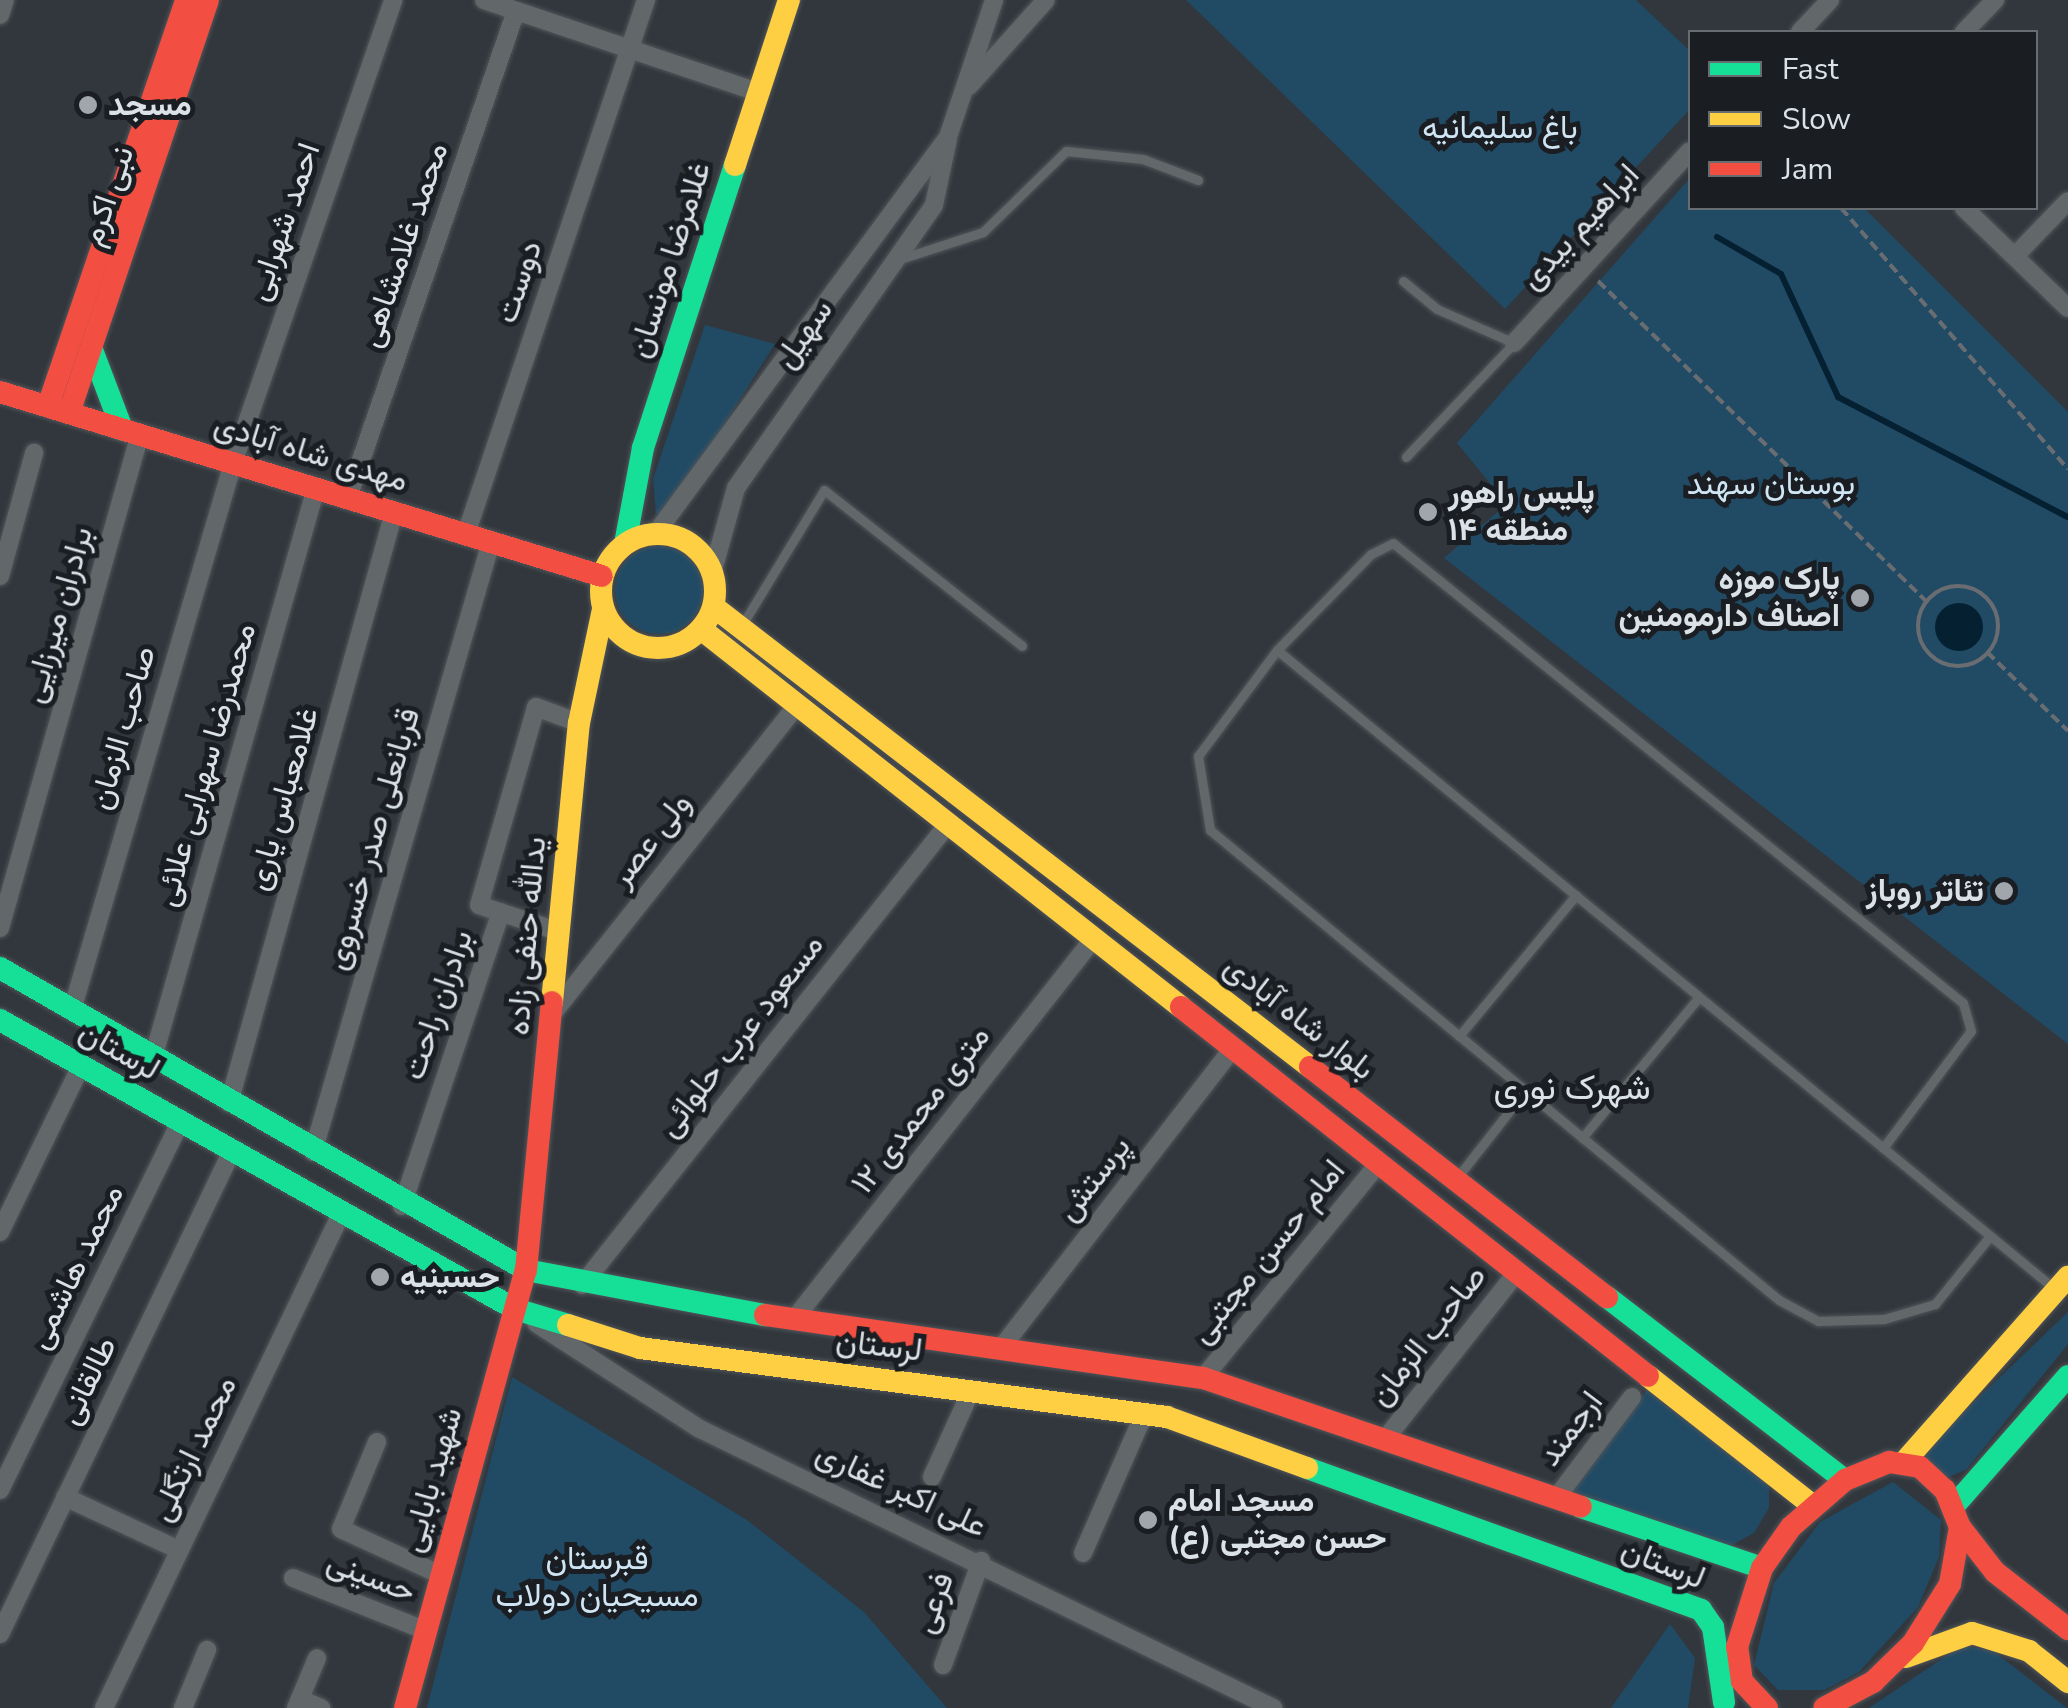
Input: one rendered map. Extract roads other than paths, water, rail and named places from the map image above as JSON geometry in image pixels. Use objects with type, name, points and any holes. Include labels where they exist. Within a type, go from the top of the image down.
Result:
[{"type":"street","points":[[0,15],[5,0]]},
{"type":"street","name":"نبی اکرم","points":[[58,410],[186,0]]},
{"type":"street","name":"نبی اکرم","points":[[58,410],[92,347],[208,0]]},
{"type":"street","name":"احمد شهرابی","points":[[232,463],[393,0]]},
{"type":"street","points":[[484,0],[758,92]]},
{"type":"street","points":[[546,21],[553,0]]},
{"type":"street","name":"دوست","points":[[466,534],[646,0]]},
{"type":"street","name":"غلامرضا مونسان","points":[[625,544],[644,448],[789,0]]},
{"type":"street","points":[[962,94],[994,0]]},
{"type":"street","name":"سهیل","points":[[712,570],[736,488],[934,206],[948,137],[962,94],[1046,0]]},
{"type":"street","points":[[1802,30],[1830,0]]},
{"type":"street","points":[[1966,30],[1995,0]]},
{"type":"street","name":"محمد غلامشاهی","points":[[348,498],[516,11]]},
{"type":"street","name":"سهیل","points":[[656,533],[948,137]]},
{"type":"street","name":"ابراهیم بیدی","points":[[1514,343],[1688,153]]},
{"type":"street","points":[[2015,256],[2068,201]]},
{"type":"street","points":[[1966,210],[2068,308]]},
{"type":"street","points":[[92,347],[131,432]]},
{"type":"street","name":"مهدی شاه آبادی","points":[[0,392],[602,576]]},
{"type":"street","name":"برادران میرزایی","points":[[0,928],[131,432]]},
{"type":"street","points":[[0,576],[34,454]]},
{"type":"street","name":"صاحب الزمان","points":[[72,1010],[232,463]]},
{"type":"street","name":"محمدرضا سهرابی علائی","points":[[153,1058],[316,488]]},
{"type":"street","name":"غلامعباس یاری","points":[[229,1103],[394,512]]},
{"type":"street","points":[[656,533],[690,542],[712,570],[714,607],[701,629],[677,646],[642,646],[604,610],[602,576],[625,544],[656,533]]},
{"type":"street","name":"قربانعلی صدر خسروی","points":[[313,1152],[491,542]]},
{"type":"street","name":"بلوار شاه آبادی","points":[[714,607],[1845,1480]]},
{"type":"street","name":"یدالله حنفی زاده","points":[[526,1270],[579,723],[604,610]]},
{"type":"street","name":"بلوار شاه آبادی","points":[[701,629],[1812,1505]]},
{"type":"street","name":"ولی عصر","points":[[553,1013],[797,704]]},
{"type":"street","name":"برادران راحت","points":[[402,1206],[501,912],[479,905],[536,707],[579,723]]},
{"type":"street","name":"مسعود عرب حلوائی","points":[[582,1285],[948,824]]},
{"type":"street","points":[[501,912],[560,932]]},
{"type":"street","name":"۱۲ متری محمدی","points":[[796,1318],[1094,938]]},
{"type":"street","name":"لرستان","points":[[0,968],[402,1206],[526,1270],[582,1285],[1203,1378],[1762,1568]]},
{"type":"street","name":"لرستان","points":[[0,1020],[340,1216],[515,1309],[640,1348],[1144,1414],[1701,1610],[1714,1627],[1722,1705]]},
{"type":"street","name":"پرستش","points":[[1002,1347],[1233,1048]]},
{"type":"street","points":[[0,1232],[80,1066]]},
{"type":"street","name":"محمد هاشمی","points":[[0,1490],[180,1124]]},
{"type":"street","name":"طالقانی","points":[[0,1634],[230,1153]]},
{"type":"street","name":"امام حسن مجتبی","points":[[1203,1378],[1379,1163]]},
{"type":"street","name":"محمد ارتگلی","points":[[104,1708],[340,1216]]},
{"type":"street","name":"شهید بابایی","points":[[405,1708],[526,1270]]},
{"type":"street","name":"صاحب الزمان","points":[[1386,1438],[1517,1272]]},
{"type":"street","points":[[1767,1708],[1742,1681],[1738,1627],[1762,1568],[1812,1505],[1845,1480],[1905,1461],[2062,1283]]},
{"type":"street","name":"علی اکبر غفاری","points":[[515,1309],[698,1428],[981,1561],[1273,1708]]},
{"type":"street","points":[[1892,1663],[1950,1584],[1956,1517],[2068,1376]]},
{"type":"street","points":[[932,1478],[971,1391]]},
{"type":"street","name":"ارجمند","points":[[1557,1497],[1632,1397]]},
{"type":"street","points":[[1083,1553],[1144,1414]]},
{"type":"street","points":[[377,1442],[342,1529],[439,1574]]},
{"type":"street","points":[[1905,1461],[1932,1476],[1995,1572],[2068,1629]]},
{"type":"street","points":[[66,1497],[180,1550]]},
{"type":"street","name":"فرعی","points":[[943,1666],[981,1561]]},
{"type":"street","name":"حسینی","points":[[292,1578],[427,1631]]},
{"type":"street","points":[[1824,1708],[1892,1663],[1972,1633],[2029,1651],[2068,1682]]},
{"type":"street","points":[[183,1708],[207,1650]]},
{"type":"street","points":[[317,1658],[298,1704],[321,1708]]},
{"type":"street","points":[[1722,1705],[1742,1681]]},
{"type":"lane","points":[[892,262],[983,232],[1066,151],[1143,159],[1198,180]]},
{"type":"lane","points":[[1403,281],[1437,308],[1514,343],[1406,457]]},
{"type":"lane","points":[[740,628],[824,490],[1022,646]]},
{"type":"lane","points":[[1883,1148],[1971,1031],[1963,1004],[1393,543],[1371,554],[1277,650],[1198,756],[1210,830],[1779,1300],[1818,1321],[1884,1320],[1935,1304],[1990,1236]]},
{"type":"lane","points":[[1277,650],[1990,1236],[2062,1283]]},
{"type":"lane","points":[[1459,1036],[1576,895]]},
{"type":"lane","points":[[1582,1138],[1699,997]]},
{"type":"lane","points":[[1455,1180],[1526,1090]]},
{"type":"waterway","points":[[1717,237],[1781,274],[1838,397],[2068,517]]},
{"type":"place","name":"مسجد","points":[[88,105]]},
{"type":"place","name":"پلیس راهور منطقه ۱۴","points":[[1428,512]]},
{"type":"place","name":"پارک موزه اصناف دارمومنین","points":[[1860,598]]},
{"type":"place","name":"تئاتر روباز","points":[[2004,891]]},
{"type":"place","name":"حسینیه","points":[[380,1277]]},
{"type":"place","name":"مسجد امام حسن مجتبی (ع)","points":[[1148,1520]]},
{"type":"district","name":"شهرک نوری","points":[[1572,1088]]},
{"type":"park label","name":"باغ سلیمانیه","points":[[1500,128]]},
{"type":"park label","name":"بوستان سهند","points":[[1771,484]]},
{"type":"park label","name":"قبرستان مسیحیان دولاب","points":[[597,1578]]}]
